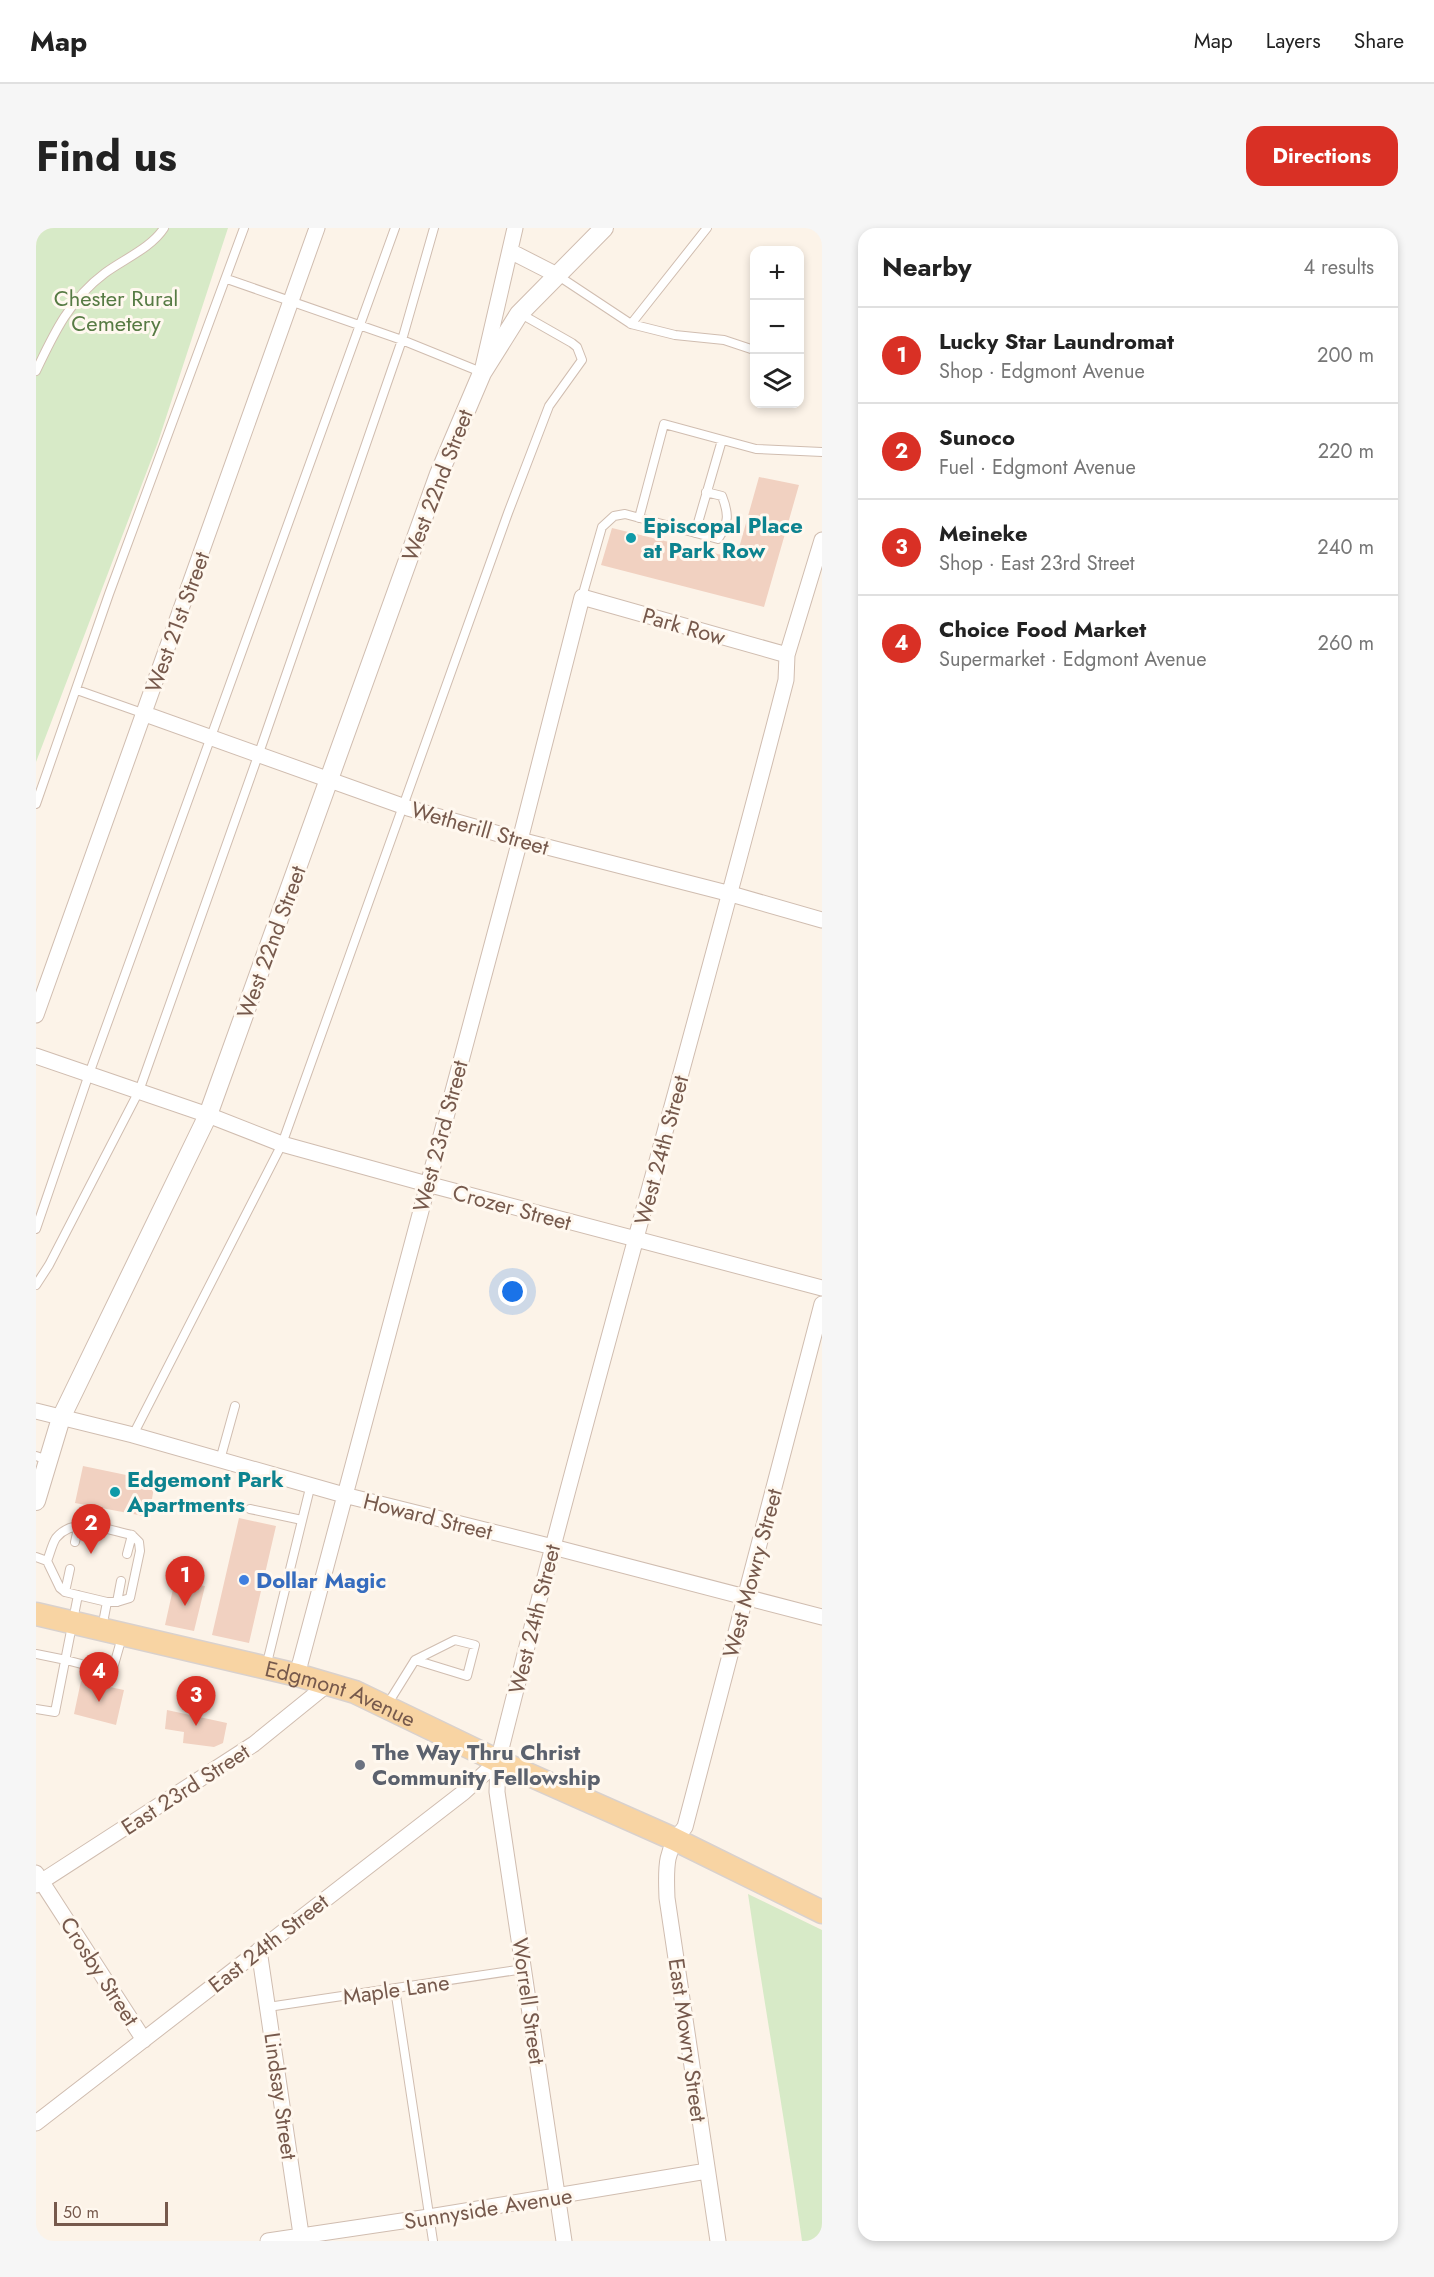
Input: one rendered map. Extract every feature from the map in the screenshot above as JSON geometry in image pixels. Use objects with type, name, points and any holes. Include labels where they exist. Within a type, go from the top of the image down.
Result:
[{"type":"main road","name":"Edgmont Avenue","points":[[36,1614],[297,1675],[355,1692],[498,1761],[674,1839],[822,1912]]},
{"type":"street","name":"West 21st Street","points":[[36,1015],[317,228]]},
{"type":"street","name":"West 22nd Street","points":[[482,373],[515,228]]},
{"type":"street","name":"West 22nd Street","points":[[36,1501],[42,1458],[208,1115],[439,474],[482,373],[519,314],[604,228]]},
{"type":"street","points":[[510,250],[557,274]]},
{"type":"street","name":"West 24th Street","points":[[498,1761],[552,1547],[731,894],[786,680],[787,655],[822,540]]},
{"type":"street","name":"Park Row","points":[[582,597],[787,655]]},
{"type":"street","name":"West 23rd Street","points":[[297,1675],[520,840],[582,597]]},
{"type":"street","name":"Wetherill Street","points":[[145,714],[404,806],[520,840],[731,894],[822,920]]},
{"type":"street","name":"Crozer Street","points":[[36,1056],[208,1115],[282,1144],[822,1288]]},
{"type":"street","name":"West Mowry Street","points":[[674,1839],[686,1827],[822,1304]]},
{"type":"street","name":"Howard Street","points":[[36,1411],[133,1435],[312,1484],[344,1495],[822,1617]]},
{"type":"street","name":"East 23rd Street","points":[[38,1880],[254,1744],[328,1684]]},
{"type":"street","name":"East 24th Street","points":[[36,2123],[464,1792],[498,1761]]},
{"type":"street","name":"Worrell Street","points":[[498,1761],[497,1792],[564,2241]]},
{"type":"street","name":"East Mowry Street","points":[[674,1839],[666,1861],[667,1898],[718,2241]]},
{"type":"street","name":"Crosby Street","points":[[38,1880],[144,2040]]},
{"type":"street","name":"Lindsay Street","points":[[259,1950],[302,2239]]},
{"type":"street","name":"Sunnyside Avenue","points":[[268,2241],[302,2239],[707,2171]]},
{"type":"lane","points":[[36,371],[57,326],[78,298],[104,274],[138,251],[164,228]]},
{"type":"lane","points":[[36,804],[109,594],[244,228]]},
{"type":"lane","points":[[36,1229],[89,1074],[213,737],[395,228]]},
{"type":"lane","points":[[36,1285],[49,1265],[139,1091],[402,340],[434,228]]},
{"type":"lane","points":[[631,324],[707,228]]},
{"type":"lane","points":[[557,274],[631,324],[675,335],[724,340],[750,349]]},
{"type":"lane","points":[[226,279],[402,340],[482,373]]},
{"type":"lane","points":[[133,1435],[282,1144],[508,513],[549,406],[582,360],[581,354],[572,343],[519,314]]},
{"type":"lane","points":[[639,518],[664,424],[756,449],[822,452]]},
{"type":"lane","points":[[695,533],[722,440]]},
{"type":"lane","points":[[582,597],[602,527],[614,516],[625,514],[718,538],[726,527],[727,508],[722,496],[706,492]]},
{"type":"lane","points":[[77,690],[145,714]]},
{"type":"lane","points":[[220,1460],[235,1406]]},
{"type":"lane","points":[[266,1668],[312,1484]]},
{"type":"lane","points":[[250,1509],[302,1520]]},
{"type":"lane","points":[[75,1542],[79,1524]]},
{"type":"lane","points":[[36,1557],[47,1561],[60,1588],[65,1592],[107,1602],[117,1602],[130,1598],[140,1551],[139,1542],[132,1534],[79,1524],[67,1529],[55,1539],[47,1561]]},
{"type":"lane","points":[[128,1554],[132,1534]]},
{"type":"lane","points":[[65,1592],[70,1569]]},
{"type":"lane","points":[[117,1602],[121,1581]]},
{"type":"lane","points":[[36,1709],[55,1712],[78,1595]]},
{"type":"lane","points":[[36,1654],[112,1672],[112,1632],[107,1602]]},
{"type":"lane","points":[[386,1706],[415,1660],[454,1640],[475,1645],[466,1676],[415,1660]]},
{"type":"lane","name":"Maple Lane","points":[[268,2007],[524,1969]]},
{"type":"lane","points":[[395,1989],[433,2241]]},
{"type":"green space","name":"Chester Rural Cemetery","points":[[36,228],[228,228],[158,442],[36,762]]},
{"type":"green space","points":[[748,1894],[822,1930],[822,2241],[802,2241]]},
{"type":"building","name":"Episcopal Place at Park Row","points":[[759,477],[799,485],[764,607],[601,565],[612,528],[722,555],[739,548]]},
{"type":"building","name":"Edgemont Park Apartments","points":[[83,1466],[155,1481],[149,1517],[75,1503]]},
{"type":"building","name":"Dollar Magic","points":[[239,1518],[276,1526],[249,1643],[212,1635]]},
{"type":"building","points":[[175,1580],[205,1586],[194,1631],[165,1625]]},
{"type":"building","points":[[81,1681],[124,1690],[116,1725],[74,1714]]},
{"type":"building","points":[[167,1710],[227,1723],[223,1743],[214,1747],[183,1743],[184,1732],[165,1729]]},
{"type":"place","name":"Episcopal Place at Park Row","points":[[631,538]]},
{"type":"place","name":"Edgemont Park Apartments","points":[[115,1492]]},
{"type":"place","name":"Sunoco","points":[[91,1554]]},
{"type":"place","name":"Dollar Magic","points":[[244,1580]]},
{"type":"place","name":"Lucky Star Laundromat","points":[[185,1606]]},
{"type":"place","name":"Choice Food Market","points":[[99,1702]]},
{"type":"place","name":"Meineke","points":[[196,1726]]},
{"type":"place","name":"The Way Thru Christ Community Fellowship","points":[[360,1765]]}]
